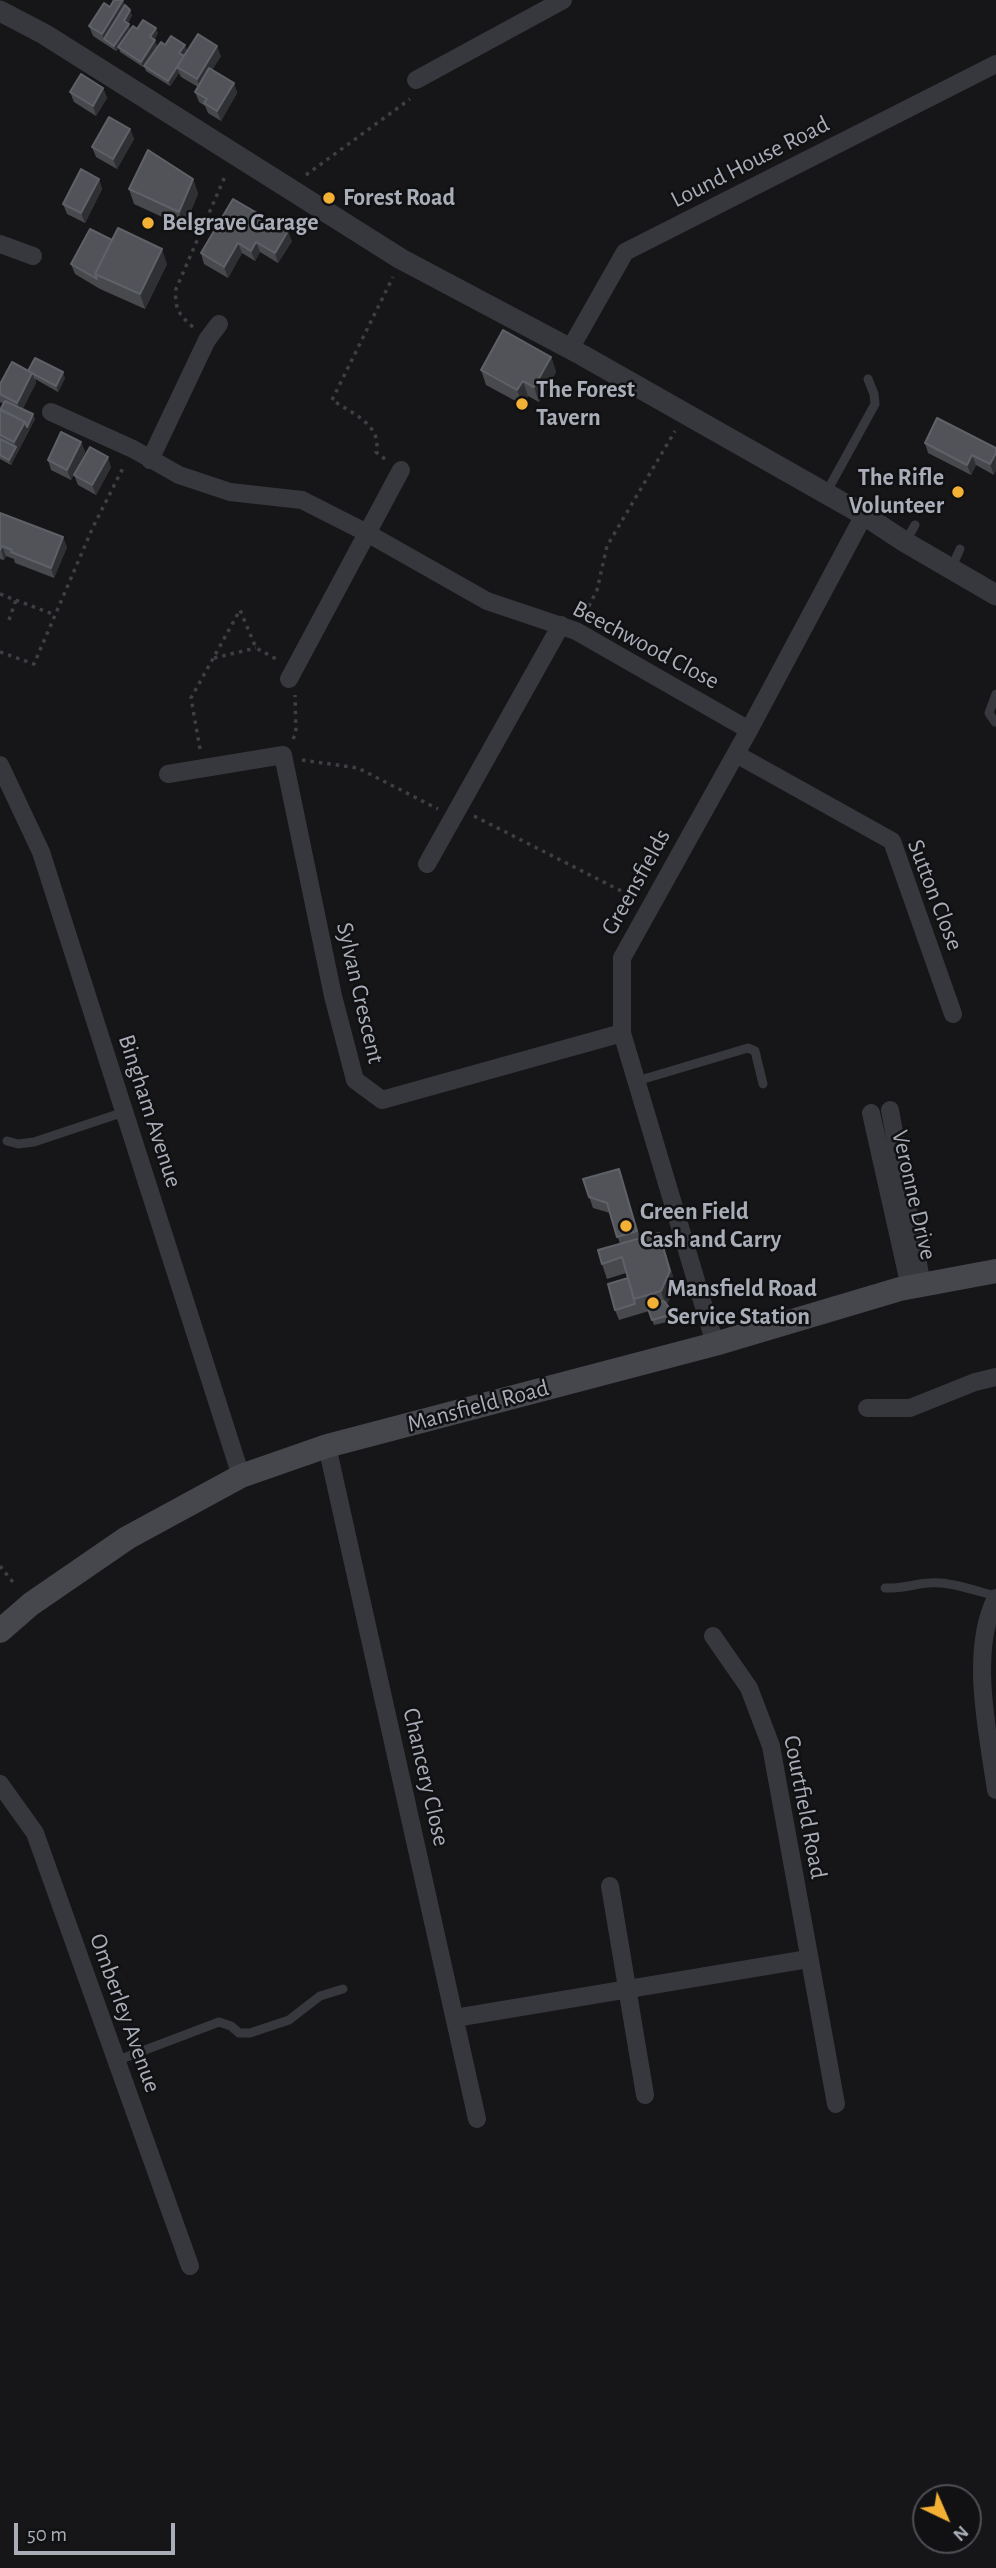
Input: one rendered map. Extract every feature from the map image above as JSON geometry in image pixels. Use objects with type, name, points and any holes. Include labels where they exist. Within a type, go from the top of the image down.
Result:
[{"type":"main road","name":"Mansfield Road","points":[[0,1632],[31,1604],[127,1538],[241,1476],[327,1446],[715,1344],[916,1286],[996,1271]]},
{"type":"street","points":[[416,80],[563,0]]},
{"type":"street","points":[[0,12],[44,34],[401,259],[570,349],[825,494],[864,515],[910,534],[951,569],[996,595]]},
{"type":"street","name":"Lound House Road","points":[[570,349],[625,252],[996,64]]},
{"type":"street","points":[[0,244],[33,256]]},
{"type":"street","points":[[150,460],[207,341],[219,324]]},
{"type":"street","name":"Beechwood Close","points":[[51,412],[134,449],[179,475],[230,492],[302,499],[487,601],[568,628],[749,730]]},
{"type":"street","points":[[291,674],[401,470]]},
{"type":"street","name":"Greensfields","points":[[715,1344],[622,1033],[622,958],[736,754],[864,515]]},
{"type":"street","points":[[427,864],[568,628]]},
{"type":"street","name":"Sutton Close","points":[[736,754],[892,841],[953,1014]]},
{"type":"street","points":[[168,774],[283,755]]},
{"type":"street","name":"Sylvan Crescent","points":[[283,755],[334,996],[355,1080],[382,1100],[622,1033]]},
{"type":"street","name":"Bingham Avenue","points":[[0,765],[41,852],[241,1476]]},
{"type":"street","points":[[890,1111],[916,1286]]},
{"type":"street","name":"Veronne Drive","points":[[871,1113],[916,1286]]},
{"type":"street","points":[[867,1408],[911,1408],[975,1382],[996,1377]]},
{"type":"street","name":"Chancery Close","points":[[327,1446],[477,2119]]},
{"type":"street","points":[[996,1597],[988,1615],[981,1683],[996,1790]]},
{"type":"street","name":"Courtfield Road","points":[[713,1636],[749,1688],[771,1746],[836,2104]]},
{"type":"street","name":"Omberley Avenue","points":[[0,1784],[35,1833],[190,2266]]},
{"type":"street","points":[[610,1886],[645,2095]]},
{"type":"street","points":[[455,2018],[808,1959]]},
{"type":"lane","points":[[825,494],[875,404],[868,379]]},
{"type":"lane","points":[[951,569],[960,549]]},
{"type":"lane","points":[[995,722],[989,713],[996,694]]},
{"type":"lane","points":[[637,1081],[748,1048],[755,1051],[763,1084]]},
{"type":"lane","points":[[7,1141],[18,1144],[34,1142],[124,1112]]},
{"type":"lane","points":[[885,1588],[904,1589],[930,1583],[958,1586],[996,1597]]},
{"type":"lane","points":[[116,2061],[219,2022],[231,2025],[239,2033],[250,2034],[289,2020],[320,1996],[343,1989]]},
{"type":"path","points":[[287,188],[419,93],[416,80]]},
{"type":"path","points":[[207,341],[178,313],[175,306],[176,289],[234,155]]},
{"type":"path","points":[[401,259],[332,400],[369,424],[377,444],[376,452],[401,470]]},
{"type":"path","points":[[568,628],[597,590],[607,546],[685,414]]},
{"type":"path","points":[[0,652],[34,664],[93,527],[134,449]]},
{"type":"path","points":[[0,594],[55,615]]},
{"type":"path","points":[[9,620],[16,600]]},
{"type":"path","points":[[204,768],[191,698],[240,610],[256,648],[291,674],[299,684],[295,691],[296,733],[283,755],[358,768],[454,817],[462,820],[473,815],[651,906]]},
{"type":"path","points":[[214,658],[256,648]]},
{"type":"building","points":[[114,0],[123,0],[102,34],[89,26],[104,3],[110,7]]},
{"type":"building","points":[[125,5],[130,10],[124,21],[129,24],[114,46],[104,39]]},
{"type":"building","points":[[143,20],[156,28],[150,37],[155,40],[141,62],[118,47],[133,26],[137,29]]},
{"type":"building","points":[[198,34],[217,46],[197,79],[177,67]]},
{"type":"building","points":[[171,36],[185,45],[179,53],[184,56],[168,81],[144,66],[161,42],[165,45]]},
{"type":"building","points":[[209,68],[234,83],[217,111],[204,103],[207,99],[195,92]]},
{"type":"building","points":[[81,74],[103,88],[93,106],[70,92]]},
{"type":"building","points":[[109,117],[130,129],[113,159],[92,147]]},
{"type":"building","points":[[148,150],[193,179],[179,212],[129,189]]},
{"type":"building","points":[[81,169],[99,179],[81,213],[63,204]]},
{"type":"building","points":[[233,199],[288,231],[275,253],[256,242],[251,251],[238,243],[224,267],[201,253]]},
{"type":"building","points":[[118,228],[162,249],[140,294],[95,274]]},
{"type":"building","points":[[90,229],[112,240],[95,274],[97,279],[71,264]]},
{"type":"building","points":[[503,330],[551,357],[534,387],[523,381],[517,390],[481,370]]},
{"type":"building","points":[[35,358],[63,372],[56,386],[28,371]]},
{"type":"building","points":[[12,362],[32,373],[17,403],[0,394],[0,384]]},
{"type":"building","points":[[5,401],[33,414],[27,427],[25,422],[0,410]]},
{"type":"building","points":[[0,409],[25,422],[14,442],[0,435]]},
{"type":"building","points":[[937,418],[996,448],[990,464],[972,455],[967,465],[925,443]]},
{"type":"building","points":[[61,432],[81,442],[67,470],[48,460]]},
{"type":"building","points":[[0,439],[16,447],[9,460],[0,455]]},
{"type":"building","points":[[90,447],[108,457],[92,485],[74,475]]},
{"type":"building","points":[[0,513],[63,537],[51,568],[2,546],[0,550]]},
{"type":"building","points":[[619,1169],[637,1231],[617,1237],[607,1203],[589,1197],[583,1179]]},
{"type":"building","points":[[659,1233],[670,1271],[661,1291],[634,1299],[622,1257],[602,1264],[598,1250]]},
{"type":"building","points":[[628,1278],[635,1304],[615,1310],[608,1284]]},
{"type":"building","points":[[664,1301],[674,1314],[652,1320],[647,1306]]},
{"type":"place","name":"Forest Road","points":[[329,198]]},
{"type":"place","name":"Belgrave Garage","points":[[148,223]]},
{"type":"place","name":"The Forest Tavern","points":[[522,404]]},
{"type":"place","name":"The Rifle Volunteer","points":[[958,492]]},
{"type":"place","name":"Green Field Cash and Carry","points":[[626,1226]]},
{"type":"place","name":"Mansfield Road Service Station","points":[[653,1303]]}]
